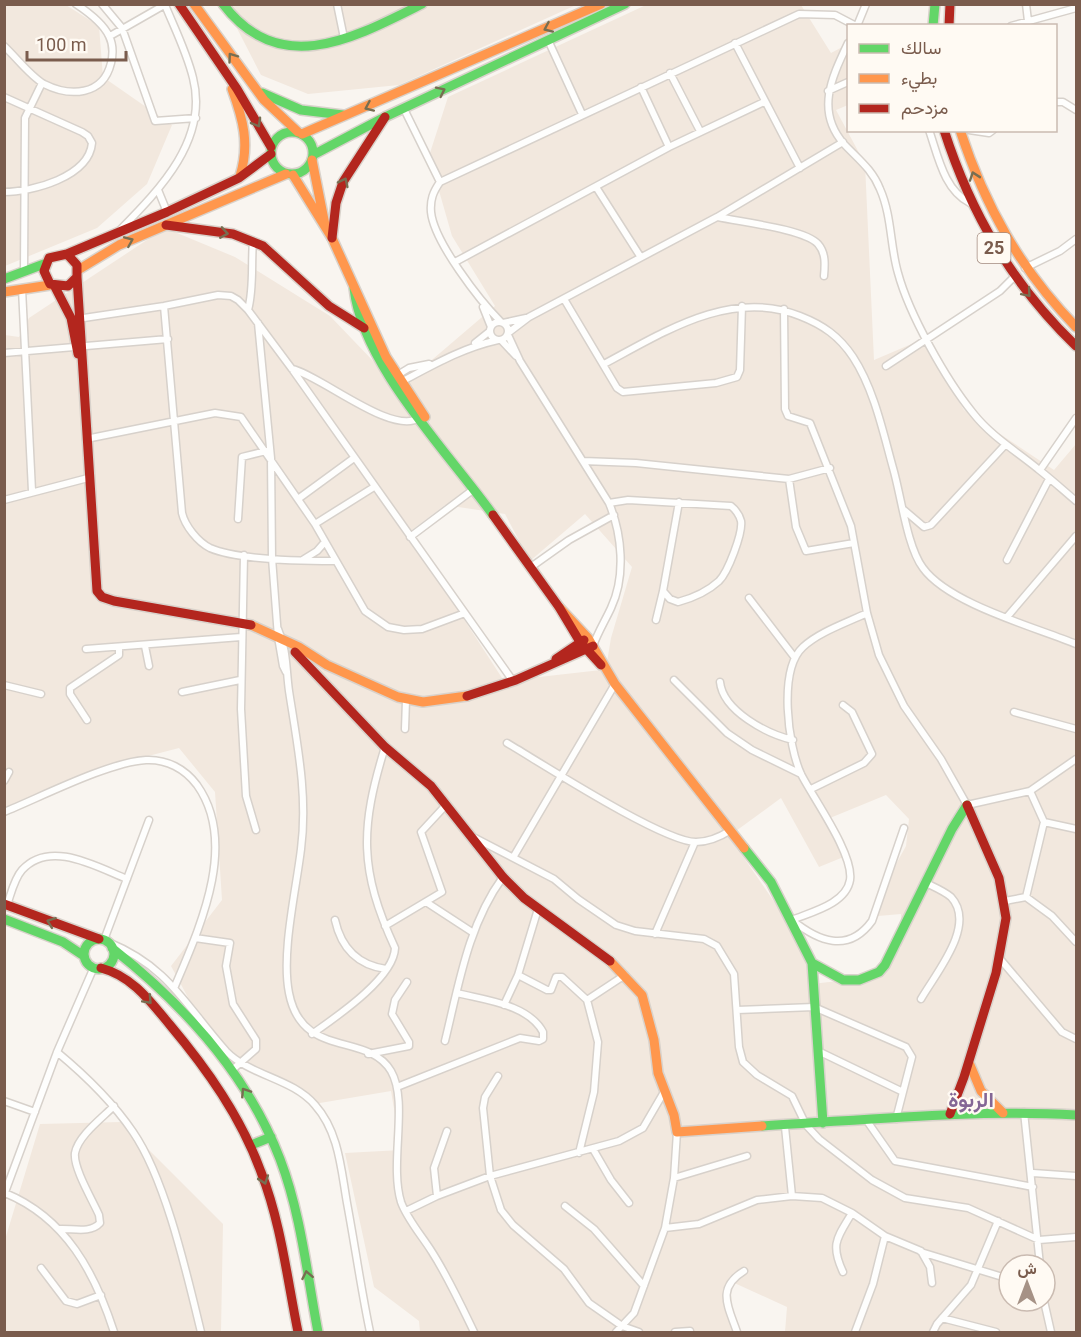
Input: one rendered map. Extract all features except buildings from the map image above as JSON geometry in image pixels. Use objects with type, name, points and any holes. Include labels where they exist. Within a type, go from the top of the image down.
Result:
[{"type":"street","points":[[4,46],[42,83],[74,93],[86,91],[100,84],[111,60],[110,36],[94,17],[76,4]]},
{"type":"street","points":[[102,4],[122,28],[155,121],[196,118]]},
{"type":"street","points":[[179,4],[225,70],[271,150],[275,165],[290,174],[332,238],[396,380],[559,607],[589,643],[615,684],[771,882],[812,963],[823,1123]]},
{"type":"street","points":[[194,4],[254,88],[310,143],[325,227]]},
{"type":"street","points":[[223,4],[249,31],[285,46],[305,49],[327,45],[422,4]]},
{"type":"street","points":[[337,4],[344,38]]},
{"type":"street","points":[[4,279],[44,264],[53,254],[67,254],[167,212],[239,178],[271,150],[283,134],[300,133],[351,115],[601,4]]},
{"type":"street","points":[[4,292],[68,286],[78,273],[119,244],[305,169],[313,157],[385,117],[625,4]]},
{"type":"street","points":[[857,24],[866,4]]},
{"type":"street","points":[[933,24],[935,4]]},
{"type":"street","points":[[949,24],[950,4]]},
{"type":"street","points":[[1026,4],[1028,21]]},
{"type":"street","points":[[110,36],[166,5],[194,79],[196,118],[187,143],[158,190],[116,233]]},
{"type":"street","points":[[1018,24],[1077,8]]},
{"type":"street","points":[[67,254],[75,260],[78,273],[75,319],[81,364],[94,575],[97,591],[102,597],[241,623],[280,638],[299,652],[406,700],[440,702],[463,698],[513,681],[589,643],[611,608],[618,582],[619,542],[609,502],[520,361],[502,323],[482,303],[433,225],[432,195],[440,182],[799,14],[835,15],[852,24]]},
{"type":"street","points":[[1045,17],[1047,24]]},
{"type":"street","points":[[548,40],[582,114]]},
{"type":"street","points":[[735,43],[800,168]]},
{"type":"street","points":[[847,48],[828,91],[830,120],[843,142],[868,166],[879,186],[885,200],[897,273],[909,303],[928,340],[973,414],[1005,445],[1077,501]]},
{"type":"street","points":[[225,70],[248,137],[246,157],[239,178]]},
{"type":"street","points":[[670,73],[700,131]]},
{"type":"street","points":[[24,272],[27,108],[42,83]]},
{"type":"street","points":[[828,91],[847,83]]},
{"type":"street","points":[[641,87],[669,147]]},
{"type":"street","points":[[254,88],[289,108],[326,116],[351,115]]},
{"type":"street","points":[[4,97],[82,132],[92,143],[88,155],[61,179],[24,192],[4,192]]},
{"type":"street","points":[[455,262],[669,147],[764,102]]},
{"type":"street","points":[[1057,102],[1063,102],[1077,110]]},
{"type":"street","points":[[404,109],[440,182]]},
{"type":"street","points":[[332,238],[338,194],[348,174],[377,134],[385,117]]},
{"type":"street","points":[[930,132],[946,178],[961,199],[970,204]]},
{"type":"street","name":"25","points":[[945,132],[954,166],[970,204],[1013,278],[1077,346]]},
{"type":"street","name":"25","points":[[961,132],[979,188],[998,228],[1024,268],[1077,327]]},
{"type":"street","points":[[396,380],[472,346],[500,340],[529,317],[717,217],[843,142]]},
{"type":"street","points":[[596,187],[640,256]]},
{"type":"street","points":[[158,190],[167,212]]},
{"type":"street","points":[[717,217],[784,230],[816,242],[823,253],[824,276]]},
{"type":"street","points":[[166,225],[223,232],[263,246],[329,306],[364,328]]},
{"type":"street","points":[[1024,268],[1060,251],[1077,239]]},
{"type":"street","points":[[248,310],[252,290],[250,269],[253,242]]},
{"type":"street","points":[[44,264],[43,276],[75,319]]},
{"type":"street","points":[[886,366],[1000,291],[1013,278]]},
{"type":"street","points":[[354,288],[357,308],[364,328],[419,418],[432,431]]},
{"type":"street","points":[[22,289],[27,353],[32,491]]},
{"type":"street","points":[[75,319],[224,295],[231,296],[248,310],[513,681]]},
{"type":"street","points":[[564,299],[617,388],[623,392],[727,382],[737,377],[740,370],[742,306]]},
{"type":"street","points":[[482,303],[492,337],[500,340],[520,361]]},
{"type":"street","points":[[164,306],[183,518],[208,547],[244,555],[335,561]]},
{"type":"street","points":[[604,364],[705,314],[742,306],[784,309],[823,325],[842,341],[854,359],[877,414],[903,510],[922,567],[953,594],[1077,644]]},
{"type":"street","points":[[784,309],[785,409],[788,416],[810,423],[830,468],[851,526],[867,613],[879,655],[904,706],[941,759],[967,805],[996,871],[1005,901],[1006,926],[1001,960],[970,1065],[950,1114]]},
{"type":"street","points":[[472,346],[491,329],[502,323],[529,317]]},
{"type":"street","points":[[258,323],[270,458],[272,558],[283,666],[286,672],[302,776],[304,812],[287,981],[295,1013],[312,1034],[368,1054],[388,1067],[397,1087],[397,1186],[406,1211],[433,1254],[474,1332]]},
{"type":"street","points":[[4,353],[27,353],[168,339]]},
{"type":"street","points":[[292,369],[307,374],[353,403],[405,421],[419,418]]},
{"type":"street","points":[[86,439],[176,420],[222,413],[236,414],[245,419],[315,524],[365,611],[388,627],[422,630],[465,613]]},
{"type":"street","points":[[1040,470],[1077,418]]},
{"type":"street","points":[[1069,431],[1077,435]]},
{"type":"street","points":[[903,510],[924,526],[931,525],[1005,445]]},
{"type":"street","points":[[238,519],[242,457],[266,451]]},
{"type":"street","points":[[298,499],[354,458]]},
{"type":"street","points":[[583,461],[636,463],[789,479],[830,468]]},
{"type":"street","points":[[4,500],[88,478]]},
{"type":"street","points":[[789,479],[796,526],[806,551],[854,543]]},
{"type":"street","points":[[1007,560],[1049,479]]},
{"type":"street","points":[[315,524],[374,487]]},
{"type":"street","points":[[410,537],[474,489]]},
{"type":"street","points":[[609,502],[628,500],[731,506],[739,513],[742,524],[729,567],[720,580],[699,594],[678,602],[670,599],[663,591]]},
{"type":"street","points":[[656,620],[679,502]]},
{"type":"street","points":[[531,567],[569,540],[614,515]]},
{"type":"street","points":[[1007,616],[1077,536]]},
{"type":"street","points":[[302,560],[317,551],[324,543]]},
{"type":"street","points":[[244,555],[240,680],[246,796],[256,830]]},
{"type":"street","points":[[749,598],[795,658]]},
{"type":"street","points":[[792,920],[840,897],[850,880],[847,860],[801,774],[793,740],[787,693],[789,671],[795,658],[812,640],[867,613]]},
{"type":"street","points":[[86,649],[241,637]]},
{"type":"street","points":[[145,646],[148,666]]},
{"type":"street","points":[[87,720],[70,694],[70,688],[119,655],[119,647]]},
{"type":"street","points":[[299,652],[316,675],[385,747],[431,786],[503,877],[538,909],[599,951],[625,975],[642,995],[664,1092],[674,1115],[677,1132],[674,1179],[665,1228],[644,1286],[632,1317],[616,1332]]},
{"type":"street","points":[[316,675],[323,662]]},
{"type":"street","points":[[323,662],[327,686]]},
{"type":"street","points":[[182,692],[240,680]]},
{"type":"street","points":[[674,680],[728,733],[752,750],[801,774]]},
{"type":"street","points":[[720,682],[725,698],[745,716],[763,728],[793,740]]},
{"type":"street","points":[[514,856],[615,684]]},
{"type":"street","points":[[4,685],[41,694]]},
{"type":"street","points":[[405,729],[406,700]]},
{"type":"street","points":[[811,789],[864,763],[872,754],[852,712],[843,705]]},
{"type":"street","points":[[1014,712],[1077,729]]},
{"type":"street","points":[[507,742],[665,833],[694,842],[717,838],[731,830]]},
{"type":"street","points":[[312,1034],[378,980],[392,961],[395,948],[370,885],[367,839],[369,803],[385,747]]},
{"type":"street","points":[[812,963],[843,980],[859,980],[879,972],[885,965],[967,805],[1030,791],[1076,759]]},
{"type":"street","points":[[4,812],[129,763],[156,760],[182,769],[202,793],[213,830],[213,868],[195,938],[175,986]]},
{"type":"street","points":[[4,781],[9,771]]},
{"type":"street","points":[[1026,897],[1044,822],[1030,791]]},
{"type":"street","points":[[385,926],[426,902],[443,888],[421,832],[446,805]]},
{"type":"street","points":[[114,1332],[90,1270],[59,1229],[32,1207],[5,1194],[57,1052],[98,968],[112,959],[106,942],[149,820]]},
{"type":"street","points":[[1044,822],[1077,829]]},
{"type":"street","points":[[792,920],[813,937],[832,942],[842,941],[862,932],[872,921],[904,828]]},
{"type":"street","points":[[474,838],[514,856],[554,879],[616,925],[655,934],[704,939],[717,946],[734,974],[739,1047],[743,1062],[757,1075],[792,1096],[806,1125],[831,1150],[891,1191],[916,1201],[968,1208],[1039,1240],[1077,1237]]},
{"type":"street","points":[[655,934],[694,842]]},
{"type":"street","points":[[127,879],[68,857],[53,856],[35,861],[22,870],[6,904],[139,957],[175,986],[225,1049],[241,1063],[303,1095],[314,1104],[334,1137],[364,1287],[369,1332]]},
{"type":"street","points":[[445,1041],[472,932],[489,897],[503,877]]},
{"type":"street","points":[[921,999],[959,933],[961,916],[951,898],[926,883]]},
{"type":"street","points":[[1005,901],[1026,897],[1052,916],[1077,942]]},
{"type":"street","points":[[426,902],[472,932]]},
{"type":"street","points":[[504,1005],[518,975],[538,909]]},
{"type":"street","points":[[4,919],[63,942],[98,968],[114,971],[128,979],[177,1032],[221,1093],[251,1145],[275,1215],[298,1332]]},
{"type":"street","points":[[335,920],[338,933],[349,952],[365,964],[386,969]]},
{"type":"street","points":[[195,938],[230,943],[226,966],[233,1004],[257,1044],[231,1071]]},
{"type":"street","points":[[84,956],[86,946],[106,942]]},
{"type":"street","points":[[106,942],[176,1004],[231,1071],[271,1137],[291,1194],[318,1332]]},
{"type":"street","points":[[1001,960],[1062,1032],[1077,1040]]},
{"type":"street","points":[[518,975],[547,990],[551,990],[556,977],[562,977],[587,1000],[598,1042],[598,1060],[579,1154]]},
{"type":"street","points":[[587,1000],[625,975]]},
{"type":"street","points":[[368,1054],[409,1046],[409,1042],[392,1014],[395,1000],[407,982]]},
{"type":"street","points":[[397,1087],[520,1038],[538,1041],[543,1039],[543,1032],[538,1023],[504,1005],[457,993]]},
{"type":"street","points":[[737,1010],[814,1007],[906,1047],[912,1056],[901,1091],[896,1119]]},
{"type":"street","points":[[817,1051],[901,1091]]},
{"type":"street","points":[[57,1052],[114,1106],[134,1133],[152,1168],[201,1332]]},
{"type":"street","points":[[970,1065],[981,1090],[1004,1113]]},
{"type":"street","points":[[498,1076],[484,1102],[490,1176],[501,1210],[513,1225],[564,1269],[589,1303],[622,1326],[639,1332]]},
{"type":"street","points":[[406,1211],[437,1196],[490,1176],[579,1154],[619,1141],[643,1128],[664,1092]]},
{"type":"street","points":[[4,1101],[35,1112]]},
{"type":"street","points":[[59,1229],[88,1230],[94,1229],[100,1223],[99,1215],[76,1165],[75,1153],[85,1137],[114,1106]]},
{"type":"street","points":[[677,1132],[785,1127],[950,1114],[1024,1112],[1077,1115]]},
{"type":"street","points":[[1024,1112],[1033,1173],[1040,1253]]},
{"type":"street","points":[[867,1121],[895,1161],[1033,1187]]},
{"type":"street","points":[[785,1127],[792,1196]]},
{"type":"street","points":[[437,1196],[434,1168],[447,1131]]},
{"type":"street","points":[[251,1145],[271,1137]]},
{"type":"street","points":[[593,1149],[629,1203]]},
{"type":"street","points":[[674,1179],[747,1156]]},
{"type":"street","points":[[4,1173],[12,1176]]},
{"type":"street","points":[[1033,1173],[1077,1176]]},
{"type":"street","points":[[665,1228],[699,1224],[757,1200],[792,1196],[822,1198],[852,1213],[885,1236],[921,1251],[997,1275]]},
{"type":"street","points":[[565,1206],[594,1229],[644,1286]]},
{"type":"street","points":[[843,1272],[835,1245],[852,1213]]},
{"type":"street","points":[[933,1332],[942,1318],[966,1292],[980,1269],[998,1221]]},
{"type":"street","points":[[855,1332],[873,1284],[885,1236]]},
{"type":"street","points":[[921,1251],[930,1268],[932,1283]]},
{"type":"street","points":[[41,1268],[66,1301],[77,1304],[101,1295]]},
{"type":"street","points":[[737,1332],[726,1290],[730,1280],[744,1270]]},
{"type":"street","points":[[1047,1313],[1051,1332]]},
{"type":"street","points":[[942,1318],[996,1332]]},
{"type":"street","points":[[675,1332],[690,1331]]},
{"type":"shaded area","points":[[5,5],[66,5],[99,26],[103,77],[172,125],[147,184],[97,228],[5,266]]},
{"type":"shaded area","points":[[225,5],[576,5],[399,85],[308,94],[261,75]]},
{"type":"shaded area","points":[[646,5],[801,5],[831,53],[847,45],[847,105],[836,110],[865,164],[874,360],[921,340],[964,410],[1054,470],[1076,444],[1076,1332],[785,1332],[787,1307],[730,1281],[734,1332],[420,1332],[419,1321],[374,1287],[345,1153],[401,1150],[391,1091],[314,1104],[212,1042],[171,966],[222,900],[215,792],[179,748],[102,768],[5,809],[5,335],[19,337],[29,318],[165,228],[235,257],[330,316],[399,388],[495,306],[452,236],[429,156],[448,97]],"holes":[[[445,505],[505,514],[530,561],[585,514],[632,567],[611,638],[605,674],[601,670],[504,681],[408,533]],[[886,795],[909,819],[906,846],[879,895],[878,916],[901,914],[901,947],[881,976],[812,984],[808,951],[729,836],[781,798],[819,867],[846,856],[830,818]]]},
{"type":"shaded area","points":[[121,1122],[223,1224],[221,1332],[5,1332],[4,1243],[40,1124]]},
{"type":"traffic: fast","points":[[223,4],[245,27],[269,40],[293,46],[318,45],[344,39],[422,4]]},
{"type":"traffic: fast","points":[[313,155],[385,117],[625,4]]},
{"type":"traffic: fast","points":[[933,24],[935,4]]},
{"type":"traffic: fast","points":[[262,93],[301,110],[343,115]]},
{"type":"traffic: fast","points":[[292,132],[307,138],[313,153],[307,168],[292,174],[277,168],[271,153],[277,138],[292,132]]},
{"type":"traffic: fast","points":[[4,279],[44,264]]},
{"type":"traffic: fast","points":[[354,288],[360,317],[390,377],[431,436],[493,515]]},
{"type":"traffic: fast","points":[[744,848],[771,882],[812,963],[843,980],[859,980],[879,972],[885,965],[952,829],[967,805]]},
{"type":"traffic: fast","points":[[4,919],[63,942],[84,956]]},
{"type":"traffic: fast","points":[[99,939],[105,940],[113,948],[114,954],[113,960],[105,968],[99,969],[93,968],[85,960],[84,954],[85,948],[93,940],[99,939]]},
{"type":"traffic: fast","points":[[112,948],[164,992],[188,1017],[231,1069],[250,1098],[280,1159],[287,1180],[303,1244],[318,1332]]},
{"type":"traffic: fast","points":[[812,963],[823,1123]]},
{"type":"traffic: fast","points":[[762,1126],[958,1114],[1076,1115]]},
{"type":"traffic: fast","points":[[251,1145],[271,1137]]},
{"type":"traffic: slow","points":[[194,4],[264,100],[298,132]]},
{"type":"traffic: slow","points":[[302,134],[601,4]]},
{"type":"traffic: slow","points":[[232,89],[245,142],[240,176]]},
{"type":"traffic: slow","points":[[961,132],[981,185],[1006,235],[1038,282],[1076,327]]},
{"type":"traffic: slow","points":[[312,160],[325,225]]},
{"type":"traffic: slow","points":[[78,270],[119,245],[286,174]]},
{"type":"traffic: slow","points":[[293,175],[332,238],[386,357],[425,417]]},
{"type":"traffic: slow","points":[[4,292],[50,285]]},
{"type":"traffic: slow","points":[[559,607],[588,638],[615,684],[744,848]]},
{"type":"traffic: slow","points":[[251,625],[299,647],[327,665],[398,697],[423,702],[467,696]]},
{"type":"traffic: slow","points":[[610,961],[642,995],[654,1040],[658,1073],[674,1115],[677,1132],[762,1126]]},
{"type":"traffic: slow","points":[[970,1065],[981,1091],[1003,1113]]},
{"type":"traffic: jam","points":[[179,4],[237,89],[271,147]]},
{"type":"traffic: jam","points":[[949,24],[950,4]]},
{"type":"traffic: jam","points":[[332,238],[336,203],[343,182],[385,117]]},
{"type":"traffic: jam","points":[[945,132],[967,190],[996,246],[1032,298],[1076,346]]},
{"type":"traffic: jam","points":[[67,254],[77,265],[77,277],[68,286],[50,284],[44,271],[49,258],[67,254],[167,212],[239,178],[271,154]]},
{"type":"traffic: jam","points":[[166,225],[233,234],[263,246],[329,306],[364,328]]},
{"type":"traffic: jam","points":[[77,277],[97,591],[102,597],[114,601],[251,625]]},
{"type":"traffic: jam","points":[[55,287],[71,318],[78,354]]},
{"type":"traffic: jam","points":[[493,515],[559,607],[580,642],[601,665]]},
{"type":"traffic: jam","points":[[556,659],[584,640]]},
{"type":"traffic: jam","points":[[467,696],[516,680],[593,646]]},
{"type":"traffic: jam","points":[[295,652],[385,747],[431,786],[503,877],[524,898],[610,961]]},
{"type":"traffic: jam","points":[[950,1114],[964,1077],[996,973],[1006,918],[999,878],[967,805]]},
{"type":"traffic: jam","points":[[4,904],[99,939]]},
{"type":"traffic: jam","points":[[101,968],[131,983],[155,1007],[210,1076],[244,1132],[274,1211],[298,1332]]},
{"type":"district","name":"الربوة","points":[[971,1100]]}]
